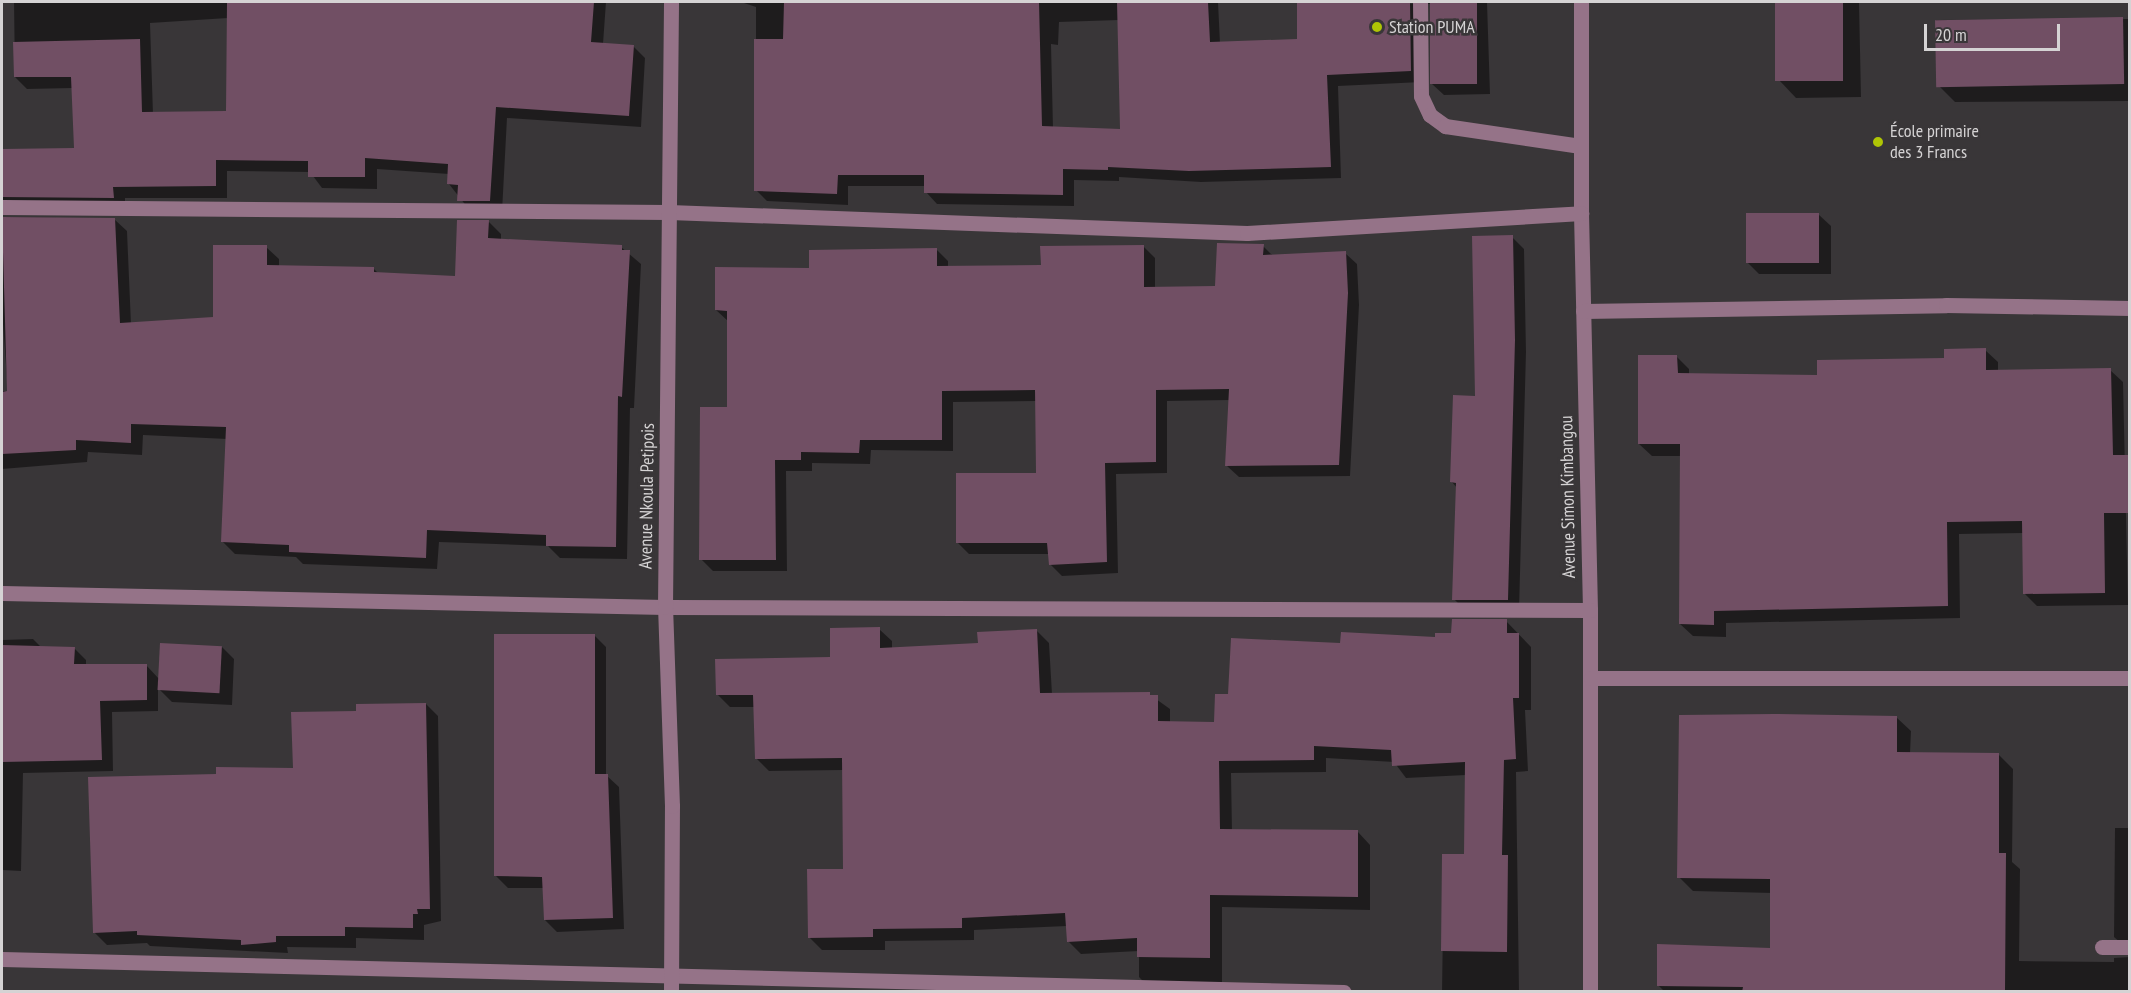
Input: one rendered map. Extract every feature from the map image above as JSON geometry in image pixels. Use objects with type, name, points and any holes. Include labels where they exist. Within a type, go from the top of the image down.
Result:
[{"type":"street","name":"Avenue Nkoula Petipois","points":[[671,2],[665,607],[672,806],[671,992]]},
{"type":"street","points":[[1420,2],[1421,96],[1430,115],[1445,126],[1581,146]]},
{"type":"street","name":"Avenue Simon Kimbangou","points":[[1581,2],[1581,213],[1591,678],[1590,992]]},
{"type":"street","points":[[2,207],[669,212],[1247,233],[1581,213]]},
{"type":"street","points":[[1583,311],[1946,305],[2130,308]]},
{"type":"street","points":[[2,593],[665,607],[1590,610]]},
{"type":"street","points":[[1591,678],[2130,678]]},
{"type":"street","points":[[2102,947],[2130,946]]},
{"type":"street","points":[[2,958],[672,973],[1344,992]]},
{"type":"building","points":[[227,2],[594,2],[591,42],[634,45],[629,116],[496,107],[490,201],[457,201],[458,185],[447,184],[448,164],[365,158],[365,177],[308,177],[308,161],[216,160],[216,186],[113,187],[114,198],[2,197],[2,149],[74,148],[71,77],[14,77],[13,42],[140,39],[142,112],[226,111]]},
{"type":"building","points":[[784,2],[1039,2],[1042,126],[1120,129],[1117,2],[1208,2],[1210,42],[1297,39],[1297,2],[1410,2],[1411,71],[1327,75],[1331,167],[1189,171],[1108,167],[1108,170],[1063,169],[1063,195],[924,193],[924,175],[838,175],[837,194],[754,191],[754,39],[783,39]]},
{"type":"building","points":[[1430,2],[1477,2],[1477,84],[1430,84]]},
{"type":"building","points":[[1775,2],[1843,2],[1843,81],[1775,81]]},
{"type":"building","points":[[2123,17],[2124,84],[1936,87],[1935,20]]},
{"type":"building","points":[[1746,213],[1819,213],[1819,263],[1746,263]]},
{"type":"building","points":[[2,217],[115,218],[120,323],[213,317],[213,245],[267,245],[267,265],[374,267],[374,272],[455,276],[457,220],[489,220],[488,238],[622,245],[622,250],[630,250],[622,397],[618,396],[616,547],[546,546],[546,535],[427,530],[426,558],[289,552],[289,545],[221,542],[226,427],[131,424],[131,443],[76,440],[76,450],[2,454],[2,392],[7,391]]},
{"type":"building","points":[[1513,235],[1515,340],[1508,600],[1452,600],[1456,483],[1450,482],[1453,395],[1475,396],[1472,236]]},
{"type":"building","points":[[1217,243],[1264,244],[1263,255],[1346,251],[1348,293],[1339,465],[1225,466],[1229,389],[1156,390],[1156,462],[1105,463],[1107,562],[1049,565],[1047,543],[956,543],[956,473],[1036,473],[1035,390],[942,391],[942,440],[860,440],[859,453],[801,452],[801,460],[775,460],[776,560],[699,560],[700,407],[727,407],[727,311],[715,310],[715,267],[809,268],[809,250],[937,248],[937,266],[1041,265],[1040,246],[1144,245],[1144,287],[1215,286]]},
{"type":"building","points":[[1986,348],[1986,370],[2111,368],[2113,455],[2130,455],[2130,513],[2104,513],[2105,593],[2023,594],[2022,521],[1947,522],[1948,606],[1714,611],[1714,625],[1679,624],[1680,444],[1638,444],[1638,355],[1677,355],[1678,373],[1817,375],[1817,360],[1944,358],[1944,349]]},
{"type":"building","points":[[1452,619],[1507,619],[1507,633],[1519,633],[1519,698],[1513,698],[1516,759],[1504,760],[1502,855],[1508,855],[1507,952],[1441,951],[1442,854],[1464,854],[1465,762],[1392,766],[1391,750],[1314,746],[1314,760],[1219,761],[1220,829],[1358,830],[1358,897],[1210,895],[1210,958],[1137,957],[1137,938],[1067,942],[1065,913],[962,918],[962,928],[873,929],[873,937],[808,938],[807,869],[843,869],[842,758],[755,759],[753,695],[716,695],[715,659],[830,657],[830,628],[880,627],[880,648],[978,643],[977,632],[1037,629],[1040,693],[1150,692],[1150,695],[1158,695],[1158,721],[1214,722],[1215,694],[1228,694],[1231,638],[1340,643],[1341,632],[1435,637],[1435,633],[1451,633]]},
{"type":"building","points":[[494,634],[595,634],[595,774],[608,774],[613,918],[544,920],[542,877],[494,876]]},
{"type":"building","points":[[160,643],[222,646],[219,693],[158,690]]},
{"type":"building","points":[[2,645],[75,647],[74,664],[147,664],[147,700],[100,701],[102,760],[2,762]]},
{"type":"building","points":[[426,703],[430,909],[417,909],[418,914],[413,914],[413,928],[345,927],[345,936],[276,936],[276,942],[241,945],[241,940],[137,935],[137,931],[93,933],[88,777],[216,774],[216,767],[293,768],[291,712],[356,711],[356,704]]},
{"type":"building","points":[[1679,715],[1897,716],[1897,752],[1999,753],[1999,853],[2006,853],[2005,992],[1742,992],[1743,987],[1657,986],[1657,944],[1770,948],[1770,879],[1677,878]]},
{"type":"place","name":"Station PUMA","points":[[1377,27]]},
{"type":"place","name":"École primaire des 3 Francs","points":[[1878,142]]}]
